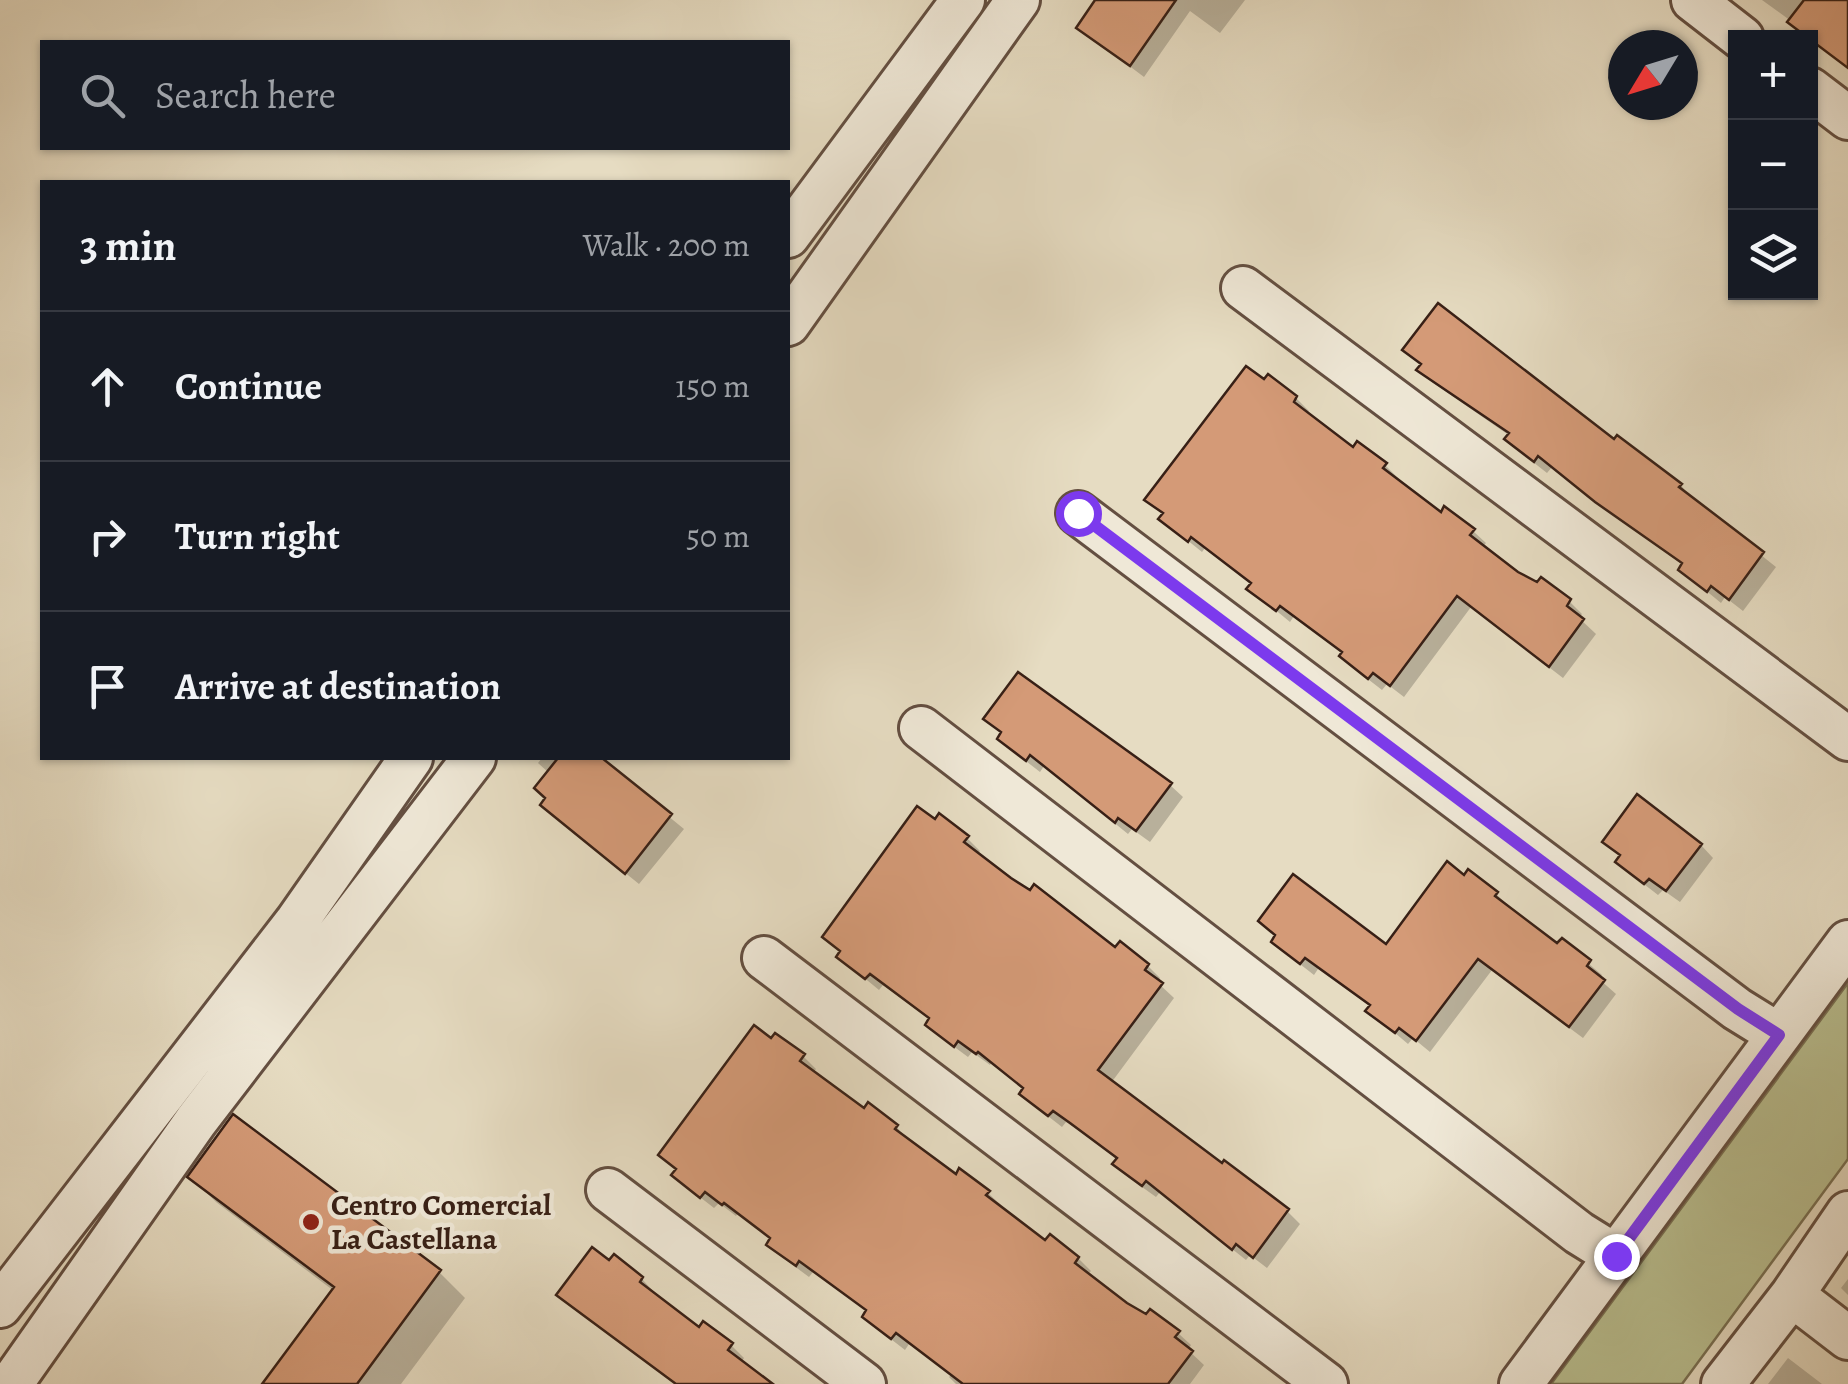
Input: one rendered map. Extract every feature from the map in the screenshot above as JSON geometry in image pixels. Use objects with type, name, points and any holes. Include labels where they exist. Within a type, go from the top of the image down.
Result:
[{"type":"street","points":[[790,233],[963,0]]},
{"type":"street","points":[[790,321],[1018,0]]},
{"type":"street","points":[[1693,0],[1732,30]]},
{"type":"street","points":[[1818,95],[1848,118]]},
{"type":"street","points":[[818,196],[858,225]]},
{"type":"street","points":[[1243,288],[1848,739]]},
{"type":"street","points":[[1078,513],[1738,1009],[1779,1035]]},
{"type":"street","points":[[922,728],[1579,1232],[1616,1256]]},
{"type":"street","points":[[0,1306],[297,921],[410,760]]},
{"type":"street","points":[[12,1384],[196,1121],[472,760]]},
{"type":"street","points":[[1521,1384],[1848,942]]},
{"type":"street","points":[[764,958],[1326,1384]]},
{"type":"street","points":[[608,1190],[864,1384]]},
{"type":"street","points":[[1722,1384],[1792,1295],[1848,1214]]},
{"type":"street","points":[[1792,1295],[1848,1338]]},
{"type":"green space","points":[[1848,983],[1848,1159],[1682,1384],[1551,1384]]},
{"type":"building","points":[[1095,0],[1176,0],[1130,66],[1076,28]]},
{"type":"building","points":[[1804,0],[1848,0],[1848,68],[1818,45],[1818,30],[1798,30],[1787,22]]},
{"type":"building","points":[[1438,303],[1614,439],[1617,435],[1682,484],[1679,487],[1764,552],[1729,600],[1711,586],[1707,592],[1678,570],[1682,563],[1538,456],[1534,462],[1504,439],[1509,433],[1416,370],[1421,364],[1402,350]]},
{"type":"building","points":[[1246,366],[1264,379],[1268,374],[1297,396],[1294,402],[1353,447],[1357,441],[1387,463],[1383,468],[1441,512],[1444,506],[1475,529],[1470,535],[1518,572],[1537,582],[1541,577],[1571,599],[1567,606],[1584,619],[1549,667],[1457,596],[1390,686],[1373,673],[1368,679],[1339,656],[1342,652],[1280,606],[1276,611],[1246,589],[1251,583],[1191,537],[1188,542],[1158,519],[1163,513],[1144,500]]},
{"type":"building","points":[[1018,672],[1172,783],[1136,831],[1118,818],[1115,823],[1030,755],[1026,761],[997,739],[1001,732],[983,719]]},
{"type":"building","points":[[556,760],[604,760],[672,814],[625,874],[540,805],[545,798],[534,788]]},
{"type":"building","points":[[1637,794],[1702,844],[1666,891],[1649,879],[1644,884],[1615,862],[1620,855],[1602,842]]},
{"type":"building","points":[[917,806],[935,819],[939,813],[969,836],[964,842],[1011,878],[1030,890],[1034,884],[1115,947],[1120,941],[1149,964],[1145,970],[1163,983],[1098,1070],[1289,1209],[1253,1258],[1236,1244],[1232,1250],[1146,1181],[1142,1186],[1112,1164],[1117,1158],[1053,1111],[1048,1116],[1019,1094],[1023,1088],[978,1052],[958,1041],[954,1047],[925,1025],[929,1018],[870,974],[865,979],[836,957],[840,951],[822,937]]},
{"type":"building","points":[[1447,861],[1464,875],[1468,869],[1498,892],[1495,896],[1557,943],[1562,938],[1591,960],[1587,966],[1605,980],[1569,1027],[1478,959],[1416,1041],[1399,1028],[1395,1033],[1365,1011],[1370,1005],[1305,958],[1300,964],[1271,942],[1275,935],[1258,921],[1293,874],[1386,944]]},
{"type":"building","points":[[754,1025],[771,1038],[775,1033],[805,1054],[800,1061],[864,1108],[868,1102],[898,1125],[895,1129],[956,1174],[959,1168],[990,1191],[986,1195],[1045,1240],[1050,1234],[1079,1257],[1075,1263],[1127,1303],[1146,1314],[1150,1309],[1180,1331],[1175,1337],[1193,1351],[1168,1384],[963,1384],[896,1333],[891,1339],[862,1317],[866,1310],[799,1261],[796,1266],[766,1245],[770,1238],[724,1203],[705,1192],[700,1198],[671,1175],[676,1169],[658,1155]]},
{"type":"building","name":"Centro Comercial La Castellana","points":[[233,1114],[441,1270],[357,1384],[262,1384],[334,1287],[187,1177]]},
{"type":"building","points":[[592,1247],[609,1260],[614,1254],[643,1277],[640,1282],[699,1327],[703,1321],[733,1343],[728,1350],[773,1384],[676,1384],[556,1295]]},
{"type":"place","name":"Centro Comercial La Castellana","points":[[311,1222]]},
{"type":"route","points":[[1078,513],[1738,1009],[1779,1035],[1616,1256]]}]
